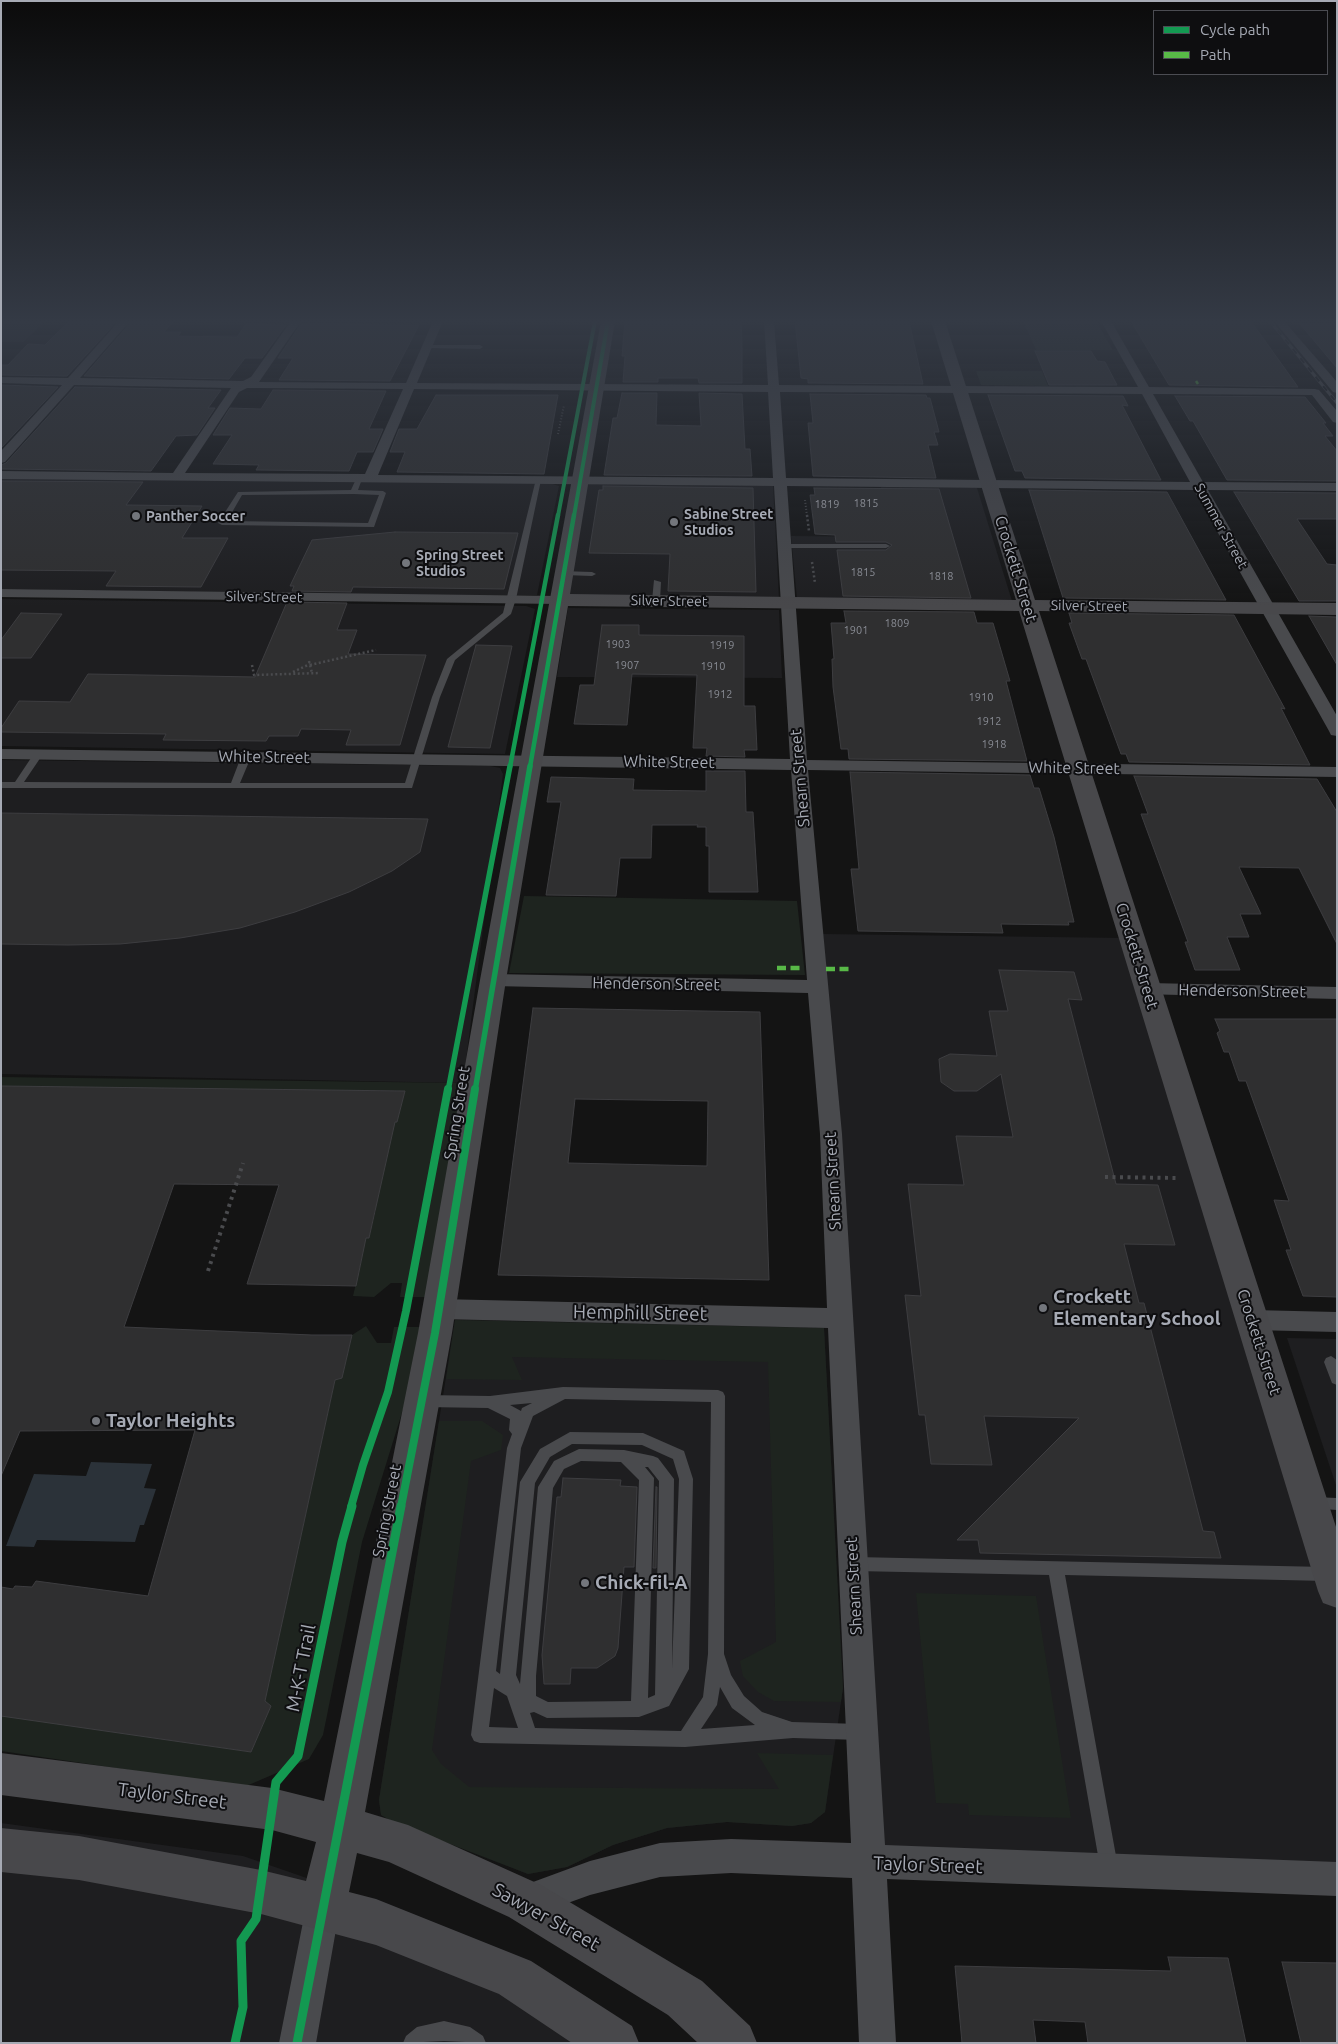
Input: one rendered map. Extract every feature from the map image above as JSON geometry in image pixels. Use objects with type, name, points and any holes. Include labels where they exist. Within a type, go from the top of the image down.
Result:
[{"type":"street","points":[[1,459],[39,416]]},
{"type":"street","points":[[176,476],[217,416]]},
{"type":"street","points":[[364,480],[395,416]]},
{"type":"street","name":"Spring Street","points":[[323,1907],[423,1401],[531,761],[572,582],[581,479],[592,416]]},
{"type":"street","name":"Shearn Street","points":[[775,416],[799,764],[831,1134],[878,2043]]},
{"type":"street","name":"Crockett Street","points":[[968,416],[1252,1320],[1323,1503],[1334,1583]]},
{"type":"street","name":"Summer Street","points":[[1160,416],[1337,732]]},
{"type":"street","points":[[1,475],[364,480],[581,479],[1337,487]]},
{"type":"street","name":"Silver Street","points":[[1,594],[512,599],[572,582],[656,592],[787,602],[1337,609]]},
{"type":"street","name":"White Street","points":[[1,754],[1337,772]]},
{"type":"street","name":"Henderson Street","points":[[493,980],[819,987]]},
{"type":"street","name":"Henderson Street","points":[[1148,989],[1337,993]]},
{"type":"street","name":"Hemphill Street","points":[[439,1309],[841,1318]]},
{"type":"street","points":[[1252,1320],[1337,1322]]},
{"type":"street","name":"Taylor Street","points":[[1,1774],[272,1809],[340,1827]]},
{"type":"street","name":"Sawyer Street","points":[[340,1827],[392,1841],[525,1901],[685,1998],[733,2043]]},
{"type":"street","points":[[1,1850],[79,1858],[261,1892],[376,1922],[514,1977],[615,2043]]},
{"type":"street","name":"Taylor Street","points":[[525,1901],[590,1878],[660,1860],[731,1856],[868,1863],[1337,1879]]},
{"type":"street","points":[[297,2043],[323,1907]]},
{"type":"lane","points":[[354,492],[383,493],[371,525],[222,523],[240,493],[354,492],[364,480]]},
{"type":"lane","points":[[1,785],[410,786],[436,697],[451,659],[507,614],[538,480]]},
{"type":"lane","points":[[783,546],[886,546]]},
{"type":"lane","points":[[18,785],[38,754]]},
{"type":"lane","points":[[234,786],[246,757]]},
{"type":"lane","points":[[1331,1362],[1337,1379]]},
{"type":"lane","points":[[423,1401],[490,1402],[563,1393],[718,1396],[716,1654],[711,1699],[685,1739]]},
{"type":"lane","points":[[514,1448],[527,1412],[563,1393]]},
{"type":"lane","points":[[490,1402],[518,1416],[480,1735],[685,1739],[793,1730],[861,1732]]},
{"type":"lane","points":[[486,1675],[521,1696],[546,1710],[639,1709],[663,1700],[681,1669],[686,1479],[679,1454],[643,1439],[570,1438],[545,1453],[528,1482],[508,1675],[521,1696],[529,1736]]},
{"type":"lane","points":[[521,1696],[528,1676],[546,1487],[559,1465],[579,1455],[623,1456],[653,1462],[667,1479],[663,1700]]},
{"type":"lane","points":[[623,1456],[647,1478],[639,1709]]},
{"type":"lane","points":[[853,1564],[1056,1568],[1334,1583]]},
{"type":"lane","points":[[1056,1568],[1110,1871]]},
{"type":"lane","points":[[716,1654],[724,1678],[738,1702],[756,1718],[793,1730]]},
{"type":"lane","points":[[413,2043],[424,2034],[444,2031],[463,2034],[476,2043]]},
{"type":"path","points":[[558,434],[562,416]]},
{"type":"path","points":[[805,500],[816,591]]},
{"type":"path","points":[[290,673],[310,665],[376,650]]},
{"type":"path","points":[[309,660],[312,673]]},
{"type":"path","points":[[252,665],[254,674],[320,673]]},
{"type":"path","points":[[208,1271],[243,1163]]},
{"type":"path","points":[[1105,1177],[1207,1178]]},
{"type":"shaded area","points":[[1,478],[550,483],[559,486],[537,595],[454,596],[1,589]]},
{"type":"shaded area","points":[[587,484],[773,486],[779,599],[568,596]]},
{"type":"shaded area","points":[[881,487],[977,488],[1012,601],[797,599],[791,536],[891,537]]},
{"type":"shaded area","points":[[1,599],[526,606],[535,609],[505,754],[1,746]]},
{"type":"shaded area","points":[[568,608],[779,610],[782,678],[557,677]]},
{"type":"shaded area","points":[[1,760],[490,766],[500,768],[503,774],[463,1083],[1,1074]]},
{"type":"shaded area","points":[[524,896],[797,901],[805,975],[509,973]]},
{"type":"shaded area","name":"Crockett Elementary School","points":[[823,934],[1124,938],[1337,1612],[1337,1868],[877,1853]]},
{"type":"shaded area","points":[[1,1077],[463,1083],[426,1297],[400,1297],[402,1283],[391,1283],[374,1297],[353,1296],[362,1258],[363,1238],[369,1238],[376,1209],[373,1208],[378,1197],[392,1133],[391,1122],[397,1122],[405,1091],[370,1090],[368,1093],[1,1087]]},
{"type":"shaded area","name":"Chick-fil-A","points":[[455,1320],[824,1328],[843,1688],[825,1812],[811,1823],[792,1826],[727,1822],[667,1828],[613,1845],[567,1867],[528,1874],[381,1815],[379,1800]]},
{"type":"shaded area","points":[[455,1320],[824,1328],[843,1688],[841,1702],[774,1701],[758,1692],[743,1676],[740,1661],[776,1642],[768,1362],[512,1357],[522,1380],[446,1379]]},
{"type":"shaded area","points":[[366,1326],[377,1343],[391,1343],[394,1327],[421,1327],[408,1393],[362,1542],[323,1735],[309,1759],[244,1787],[1,1751],[1,1715],[251,1752],[271,1706],[265,1701],[335,1380],[342,1378],[352,1335]]},
{"type":"shaded area","points":[[1287,1338],[1337,1339],[1337,1488]]},
{"type":"shaded area","points":[[439,1421],[482,1421],[503,1435],[501,1450],[471,1461],[432,1750],[441,1764],[469,1787],[779,1789],[757,1753],[833,1755],[825,1812],[811,1823],[792,1826],[727,1822],[667,1828],[613,1845],[567,1867],[528,1874],[393,1822],[381,1815],[379,1800]]},
{"type":"shaded area","points":[[91,1462],[152,1464],[144,1488],[156,1489],[144,1525],[140,1525],[135,1542],[37,1540],[34,1547],[6,1546],[34,1474],[86,1476]]},
{"type":"shaded area","points":[[916,1593],[1036,1596],[1071,1818],[969,1815],[968,1804],[936,1803]]},
{"type":"shaded area","points":[[1,1823],[243,1856],[411,1914],[633,2043],[1,2043]]},
{"type":"building","points":[[1,416],[31,416],[1,448]]},
{"type":"building","points":[[48,416],[209,416],[197,435],[176,436],[151,471],[1,469],[1,465],[6,463]]},
{"type":"building","points":[[225,416],[375,416],[369,429],[383,429],[373,452],[357,452],[349,471],[256,470],[259,465],[213,464],[232,435],[213,435]]},
{"type":"building","points":[[424,416],[554,416],[544,474],[397,472],[405,452],[390,452],[399,429],[417,429]]},
{"type":"building","points":[[617,416],[656,416],[656,425],[701,426],[700,416],[743,416],[745,449],[750,449],[752,476],[604,475],[613,418]]},
{"type":"building","points":[[812,416],[935,416],[939,432],[934,432],[938,445],[928,445],[936,478],[813,476],[808,423],[813,423]]},
{"type":"building","points":[[996,416],[1128,416],[1161,480],[1025,478],[1022,471],[1015,471]]},
{"type":"building","points":[[1187,416],[1321,416],[1326,423],[1323,423],[1333,436],[1325,436],[1337,451],[1337,481],[1227,480],[1193,421],[1190,421]]},
{"type":"building","points":[[1,481],[143,482],[126,505],[202,506],[182,538],[228,538],[201,587],[106,586],[116,571],[1,570]]},
{"type":"building","name":"Sabine Street Studios","points":[[603,486],[753,488],[756,592],[668,591],[670,554],[589,553],[599,490],[603,490]]},
{"type":"building","points":[[814,488],[939,489],[971,598],[843,596],[837,550],[886,550],[892,545],[886,542],[836,542],[835,535],[815,534],[810,495],[815,495]]},
{"type":"building","points":[[1029,490],[1167,492],[1226,600],[1063,598]]},
{"type":"building","points":[[1234,492],[1337,493],[1337,519],[1297,519],[1327,564],[1337,565],[1337,601],[1299,601]]},
{"type":"building","name":"Spring Street Studios","points":[[395,532],[518,533],[504,589],[353,587],[351,592],[292,591],[294,586],[290,586],[312,540]]},
{"type":"building","points":[[287,602],[347,603],[337,630],[357,630],[348,654],[426,655],[400,745],[346,745],[351,730],[301,729],[298,736],[269,736],[266,741],[163,740],[166,734],[1,732],[1,728],[19,701],[70,702],[88,674],[255,677]]},
{"type":"building","points":[[844,611],[974,612],[977,623],[993,623],[1010,681],[1006,681],[1027,761],[849,759],[848,749],[841,749],[833,687],[832,659],[834,659],[831,623],[846,623]]},
{"type":"building","points":[[21,613],[62,614],[31,658],[1,658],[1,640]]},
{"type":"building","points":[[1069,613],[1234,615],[1285,709],[1281,708],[1310,765],[1129,762],[1126,754],[1121,754],[1086,659],[1082,659],[1069,623],[1072,623]]},
{"type":"building","points":[[1309,616],[1337,617],[1337,665]]},
{"type":"building","points":[[602,625],[639,625],[639,635],[744,636],[744,706],[755,706],[757,750],[744,750],[745,757],[706,756],[707,748],[693,748],[697,675],[632,674],[627,725],[574,724],[580,685],[594,685]]},
{"type":"building","points":[[476,645],[512,646],[490,748],[448,747]]},
{"type":"building","points":[[706,771],[745,771],[746,812],[753,812],[758,892],[709,892],[709,846],[706,846],[706,827],[697,827],[698,825],[652,825],[651,858],[620,858],[616,896],[546,895],[561,802],[547,802],[551,777],[634,779],[633,790],[706,791]]},
{"type":"building","points":[[850,772],[1030,775],[1034,788],[1039,788],[1054,837],[1074,922],[1068,922],[1069,925],[1001,924],[1003,933],[858,931],[851,869],[859,869]]},
{"type":"building","points":[[1134,776],[1317,779],[1337,812],[1337,944],[1299,868],[1239,867],[1261,914],[1240,914],[1249,937],[1227,937],[1240,970],[1195,970],[1185,942],[1188,942],[1141,814],[1148,814]]},
{"type":"building","points":[[1,813],[428,819],[420,852],[392,871],[349,892],[295,912],[240,928],[180,938],[120,944],[68,945],[1,944]]},
{"type":"building","points":[[999,970],[1074,972],[1082,1000],[1068,999],[1116,1184],[1158,1185],[1175,1245],[1124,1244],[1139,1303],[1144,1303],[1203,1531],[1214,1532],[1221,1558],[980,1553],[978,1540],[957,1540],[1079,1418],[984,1416],[992,1465],[931,1464],[925,1415],[919,1415],[905,1295],[921,1296],[908,1184],[964,1185],[956,1136],[1013,1137],[1001,1074],[977,1091],[954,1091],[941,1082],[939,1059],[950,1054],[997,1056],[989,1011],[1008,1011]]},
{"type":"building","points":[[533,1008],[760,1012],[769,1280],[498,1275]],"holes":[[[575,1099],[708,1101],[707,1166],[568,1163]]]},
{"type":"building","points":[[1215,1019],[1337,1019],[1337,1297],[1303,1296],[1286,1250],[1291,1250],[1274,1200],[1289,1201],[1246,1081],[1239,1081],[1229,1052],[1224,1052],[1217,1033],[1220,1031]]},
{"type":"building","name":"Taylor Heights","points":[[1,1086],[405,1091],[397,1122],[395,1122],[369,1238],[366,1238],[356,1286],[247,1284],[279,1185],[174,1184],[124,1327],[352,1335],[342,1378],[335,1380],[265,1701],[271,1706],[251,1752],[1,1716],[1,1587],[13,1589],[15,1586],[32,1587],[36,1581],[148,1596],[195,1430],[20,1431],[1,1476]]},
{"type":"building","name":"Chick-fil-A","points":[[563,1478],[621,1480],[620,1486],[637,1487],[634,1567],[624,1567],[618,1648],[615,1656],[597,1668],[571,1668],[570,1684],[544,1684],[542,1655],[557,1497],[561,1497]]},
{"type":"building","points":[[656,1487],[656,1568],[653,1568]]},
{"type":"building","points":[[1168,1957],[1228,1958],[1246,2043],[1088,2043],[1085,2022],[1033,2020],[1036,2043],[962,2043],[955,1966],[1171,1971]]},
{"type":"building","points":[[1282,1962],[1337,1963],[1337,2043],[1301,2043]]},
{"type":"marked path","points":[[777,968],[804,968]]},
{"type":"marked path","points":[[826,969],[851,969]]},
{"type":"cycle path","name":"M-K-T Trail","points":[[235,2043],[243,2007],[241,1941],[256,1919],[276,1782],[298,1756],[342,1542],[363,1465],[388,1392],[406,1311],[577,416]]},
{"type":"cycle path","points":[[297,2043],[435,1333],[493,980],[591,416]]},
{"type":"place","name":"Panther Soccer","points":[[136,516]]},
{"type":"place","name":"Sabine Street Studios","points":[[674,522]]},
{"type":"place","name":"Spring Street Studios","points":[[406,563]]},
{"type":"place","name":"Crockett Elementary School","points":[[1043,1308]]},
{"type":"place","name":"Taylor Heights","points":[[96,1421]]},
{"type":"place","name":"Chick-fil-A","points":[[585,1583]]}]
